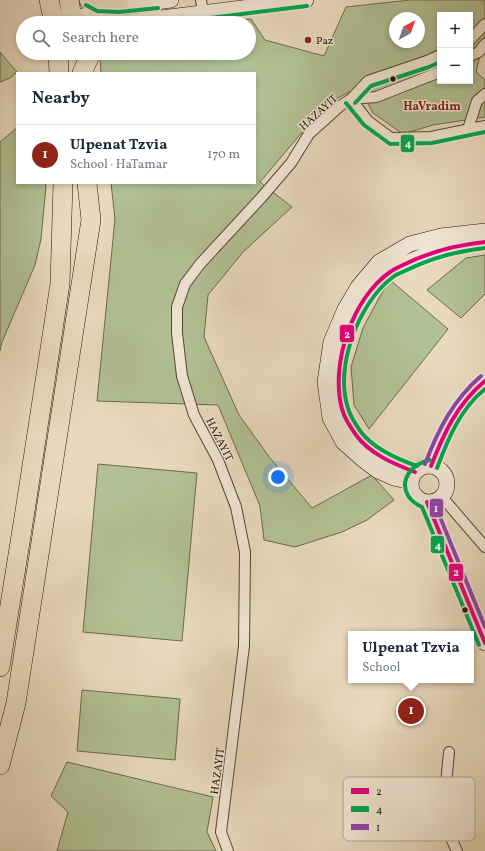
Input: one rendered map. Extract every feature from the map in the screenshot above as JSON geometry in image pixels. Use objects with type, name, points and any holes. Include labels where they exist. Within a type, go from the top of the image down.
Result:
[{"type":"highway","points":[[49,0],[52,16]]},
{"type":"highway","points":[[69,0],[69,16]]},
{"type":"highway","points":[[89,0],[116,16]]},
{"type":"highway","points":[[58,60],[59,72]]},
{"type":"highway","points":[[77,60],[78,72]]},
{"type":"highway","points":[[82,72],[88,60]]},
{"type":"highway","points":[[0,666],[60,284],[63,184]]},
{"type":"highway","points":[[0,765],[16,703],[91,220],[87,184]]},
{"type":"street","points":[[129,16],[171,0]]},
{"type":"street","points":[[140,16],[202,6],[306,0]]},
{"type":"street","points":[[473,37],[485,24]]},
{"type":"street","points":[[473,55],[479,52],[485,44]]},
{"type":"street","name":"HAZAYIT","points":[[228,851],[221,832],[244,646],[246,552],[236,507],[218,460],[194,415],[182,376],[176,333],[177,307],[185,284],[200,264],[266,193],[291,163],[309,134],[340,106],[351,99],[368,81],[427,61],[437,56]]},
{"type":"street","name":"HAZAYIT","points":[[351,99],[376,97],[437,73]]},
{"type":"street","points":[[468,129],[477,101],[485,94]]},
{"type":"street","points":[[351,99],[368,121],[391,138],[431,137],[485,126]]},
{"type":"street","points":[[413,477],[394,478],[378,471],[343,442],[330,418],[325,382],[331,342],[345,309],[358,287],[379,262],[410,244],[441,236],[485,231]]},
{"type":"street","points":[[413,477],[371,449],[357,436],[342,410],[337,384],[340,355],[354,315],[367,295],[389,272],[416,258],[444,249],[485,242]]},
{"type":"street","points":[[431,466],[448,424],[463,401],[485,381]]},
{"type":"street","points":[[431,466],[441,471],[445,475],[447,486],[442,496],[433,502],[427,502],[421,500],[413,493],[413,477],[420,468],[431,466]]},
{"type":"street","points":[[442,496],[485,547]]},
{"type":"street","points":[[427,502],[485,643]]},
{"type":"street","points":[[447,777],[449,752]]},
{"type":"street","points":[[453,841],[458,851]]},
{"type":"green space","points":[[410,0],[485,0],[485,35],[476,72],[485,80],[485,117],[433,125],[403,134],[373,113],[359,87],[326,104],[260,182],[292,207],[243,252],[208,295],[204,337],[239,415],[270,458],[312,508],[372,475],[394,500],[367,520],[342,532],[295,547],[264,540],[260,506],[218,405],[97,401],[115,219],[111,184],[256,184],[256,72],[101,72],[100,60],[256,60],[256,26],[265,40],[324,56],[346,7]]},
{"type":"green space","points":[[0,52],[17,72],[10,78],[0,82]]},
{"type":"green space","points":[[16,129],[16,184],[45,184],[46,186],[41,239],[35,265],[2,342],[0,351],[0,142]]},
{"type":"green space","points":[[485,255],[485,294],[461,318],[427,290],[466,258]]},
{"type":"green space","points":[[390,280],[448,329],[369,429],[354,405],[351,367],[363,328]]},
{"type":"green space","points":[[98,464],[197,473],[182,641],[83,632]]},
{"type":"green space","points":[[82,690],[180,699],[175,760],[77,751]]},
{"type":"green space","points":[[67,762],[213,797],[207,832],[216,851],[57,851],[68,812],[51,796]]},
{"type":"transit line","name":"4","points":[[86,5],[97,11],[119,12],[158,8]]},
{"type":"transit line","name":"4","points":[[226,16],[307,6]]},
{"type":"transit line","name":"4","points":[[355,103],[371,86],[437,63]]},
{"type":"transit line","name":"4","points":[[346,103],[364,125],[390,144],[432,143],[485,132]]},
{"type":"transit line","name":"2","points":[[415,472],[383,458],[368,448],[356,435],[346,419],[342,409],[339,391],[339,372],[347,334],[355,315],[365,298],[377,284],[396,268],[413,260],[453,247],[485,242]]},
{"type":"transit line","name":"4","points":[[417,466],[394,457],[372,444],[355,423],[348,408],[344,374],[352,336],[370,302],[381,288],[395,276],[435,259],[455,253],[485,248]]},
{"type":"transit line","name":"1","points":[[425,464],[435,439],[447,416],[462,395],[481,376]]},
{"type":"transit line","name":"2","points":[[431,466],[452,420],[467,399],[485,381]]},
{"type":"transit line","name":"4","points":[[437,468],[450,436],[462,415],[468,406],[485,389]]},
{"type":"transit line","name":"4","points":[[430,460],[413,468],[405,481],[405,488],[413,502],[422,507],[473,631]]},
{"type":"transit line","name":"1","points":[[433,500],[485,627]]},
{"type":"transit line","name":"2","points":[[427,502],[485,643]]},
{"type":"transit line","name":"4","points":[[474,633],[479,645]]},
{"type":"place","name":"Paz","points":[[308,40]]},
{"type":"place","name":"Ulpenat Tzvia","points":[[411,711]]},
{"type":"district","name":"HaVradim","points":[[432,106]]}]
